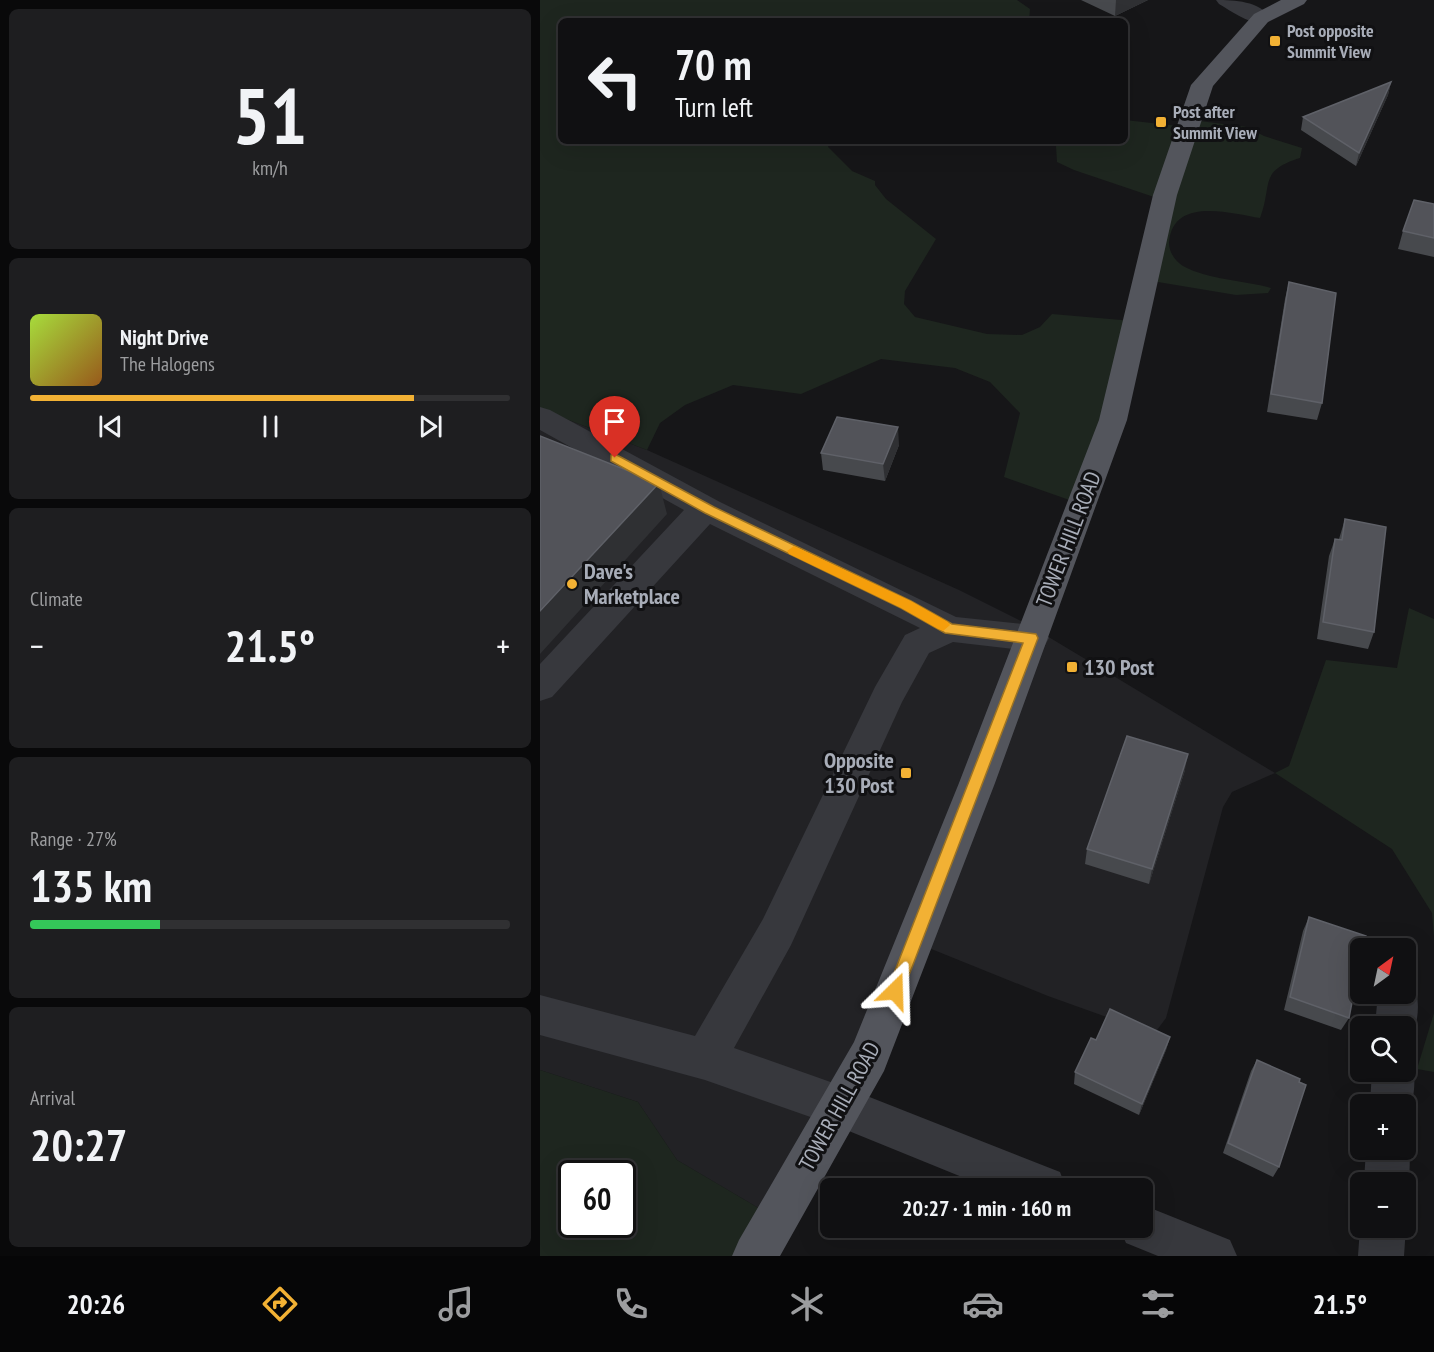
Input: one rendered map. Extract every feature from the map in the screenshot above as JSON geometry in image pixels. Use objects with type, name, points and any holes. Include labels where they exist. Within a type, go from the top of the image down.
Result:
[{"type":"main road","name":"TOWER HILL ROAD","points":[[755,1256],[869,1056],[977,783],[1113,420],[1165,195],[1202,85],[1261,18],[1297,0]]},
{"type":"street","points":[[1226,0],[1261,18]]},
{"type":"street","points":[[540,417],[709,510],[906,604],[950,629],[1032,638]]},
{"type":"street","points":[[540,687],[694,519],[709,510]]},
{"type":"street","points":[[705,1059],[777,932],[887,697],[917,644],[950,629]]},
{"type":"street","points":[[540,1015],[705,1059],[839,1106],[1019,1178]]},
{"type":"street","points":[[1153,1231],[1214,1256]]},
{"type":"street","points":[[1381,1256],[1382,1238]]},
{"type":"shaded area","points":[[540,0],[1017,0],[1030,9],[1029,18],[558,18],[558,144],[829,144],[828,147],[852,171],[875,181],[875,185],[886,199],[936,239],[905,291],[904,304],[915,317],[987,334],[1022,335],[1040,327],[1052,314],[1133,321],[1078,503],[1004,477],[1020,413],[990,382],[955,368],[881,359],[801,394],[733,385],[685,405],[660,423],[647,450],[540,409]]},
{"type":"shaded area","points":[[1128,120],[1178,126],[1200,121],[1247,127],[1264,136],[1302,148],[1300,158],[1278,168],[1272,174],[1260,218],[1219,211],[1191,213],[1180,219],[1173,228],[1169,243],[1173,256],[1183,266],[1215,277],[1271,288],[1268,293],[1236,295],[1146,280],[1154,197],[1057,162],[1055,144],[1128,144]]},
{"type":"shaded area","points":[[540,409],[647,450],[959,590],[1027,624],[1275,773],[1232,792],[1223,807],[1166,1018],[1154,1034],[1048,996],[919,944],[772,1216],[677,1160],[638,1102],[540,1070]]},
{"type":"shaded area","points":[[1409,608],[1434,619],[1434,937],[1432,913],[1392,849],[1275,773],[1289,766],[1326,660],[1397,668]]},
{"type":"shaded area","points":[[1434,1013],[1434,1072],[1417,1069]]},
{"type":"shaded area","points":[[540,1070],[638,1102],[677,1160],[772,1216],[751,1256],[540,1256]]},
{"type":"building","points":[[1391,82],[1359,153],[1303,117]]},
{"type":"building","points":[[1414,200],[1434,204],[1434,238],[1403,231]]},
{"type":"building","points":[[1289,282],[1336,293],[1322,403],[1271,394]]},
{"type":"building","points":[[837,417],[898,427],[883,464],[821,453]]},
{"type":"building","name":"Dave's Marketplace","points":[[540,436],[659,483],[540,611]]},
{"type":"building","points":[[1345,519],[1386,527],[1374,632],[1323,622],[1335,539],[1342,540]]},
{"type":"building","points":[[1127,736],[1188,754],[1152,869],[1087,849]]},
{"type":"building","points":[[1309,917],[1366,936],[1366,938],[1350,938],[1352,1004],[1349,1018],[1290,997]]},
{"type":"building","points":[[1110,1009],[1170,1037],[1142,1104],[1075,1072],[1091,1038],[1096,1040]]},
{"type":"building","points":[[1257,1060],[1300,1079],[1299,1082],[1306,1085],[1279,1167],[1228,1143]]},
{"type":"slow traffic","points":[[794,551],[906,604],[943,625]]},
{"type":"place","name":"Post opposite Summit View","points":[[1275,41]]},
{"type":"place","name":"Post after Summit View","points":[[1161,122]]},
{"type":"place","name":"Dave's Marketplace","points":[[572,584]]},
{"type":"place","name":"130 Post","points":[[1072,667]]},
{"type":"place","name":"Opposite 130 Post","points":[[906,773]]},
{"type":"route","points":[[615,458],[709,510],[906,604],[950,629],[1032,638],[895,991]]}]
